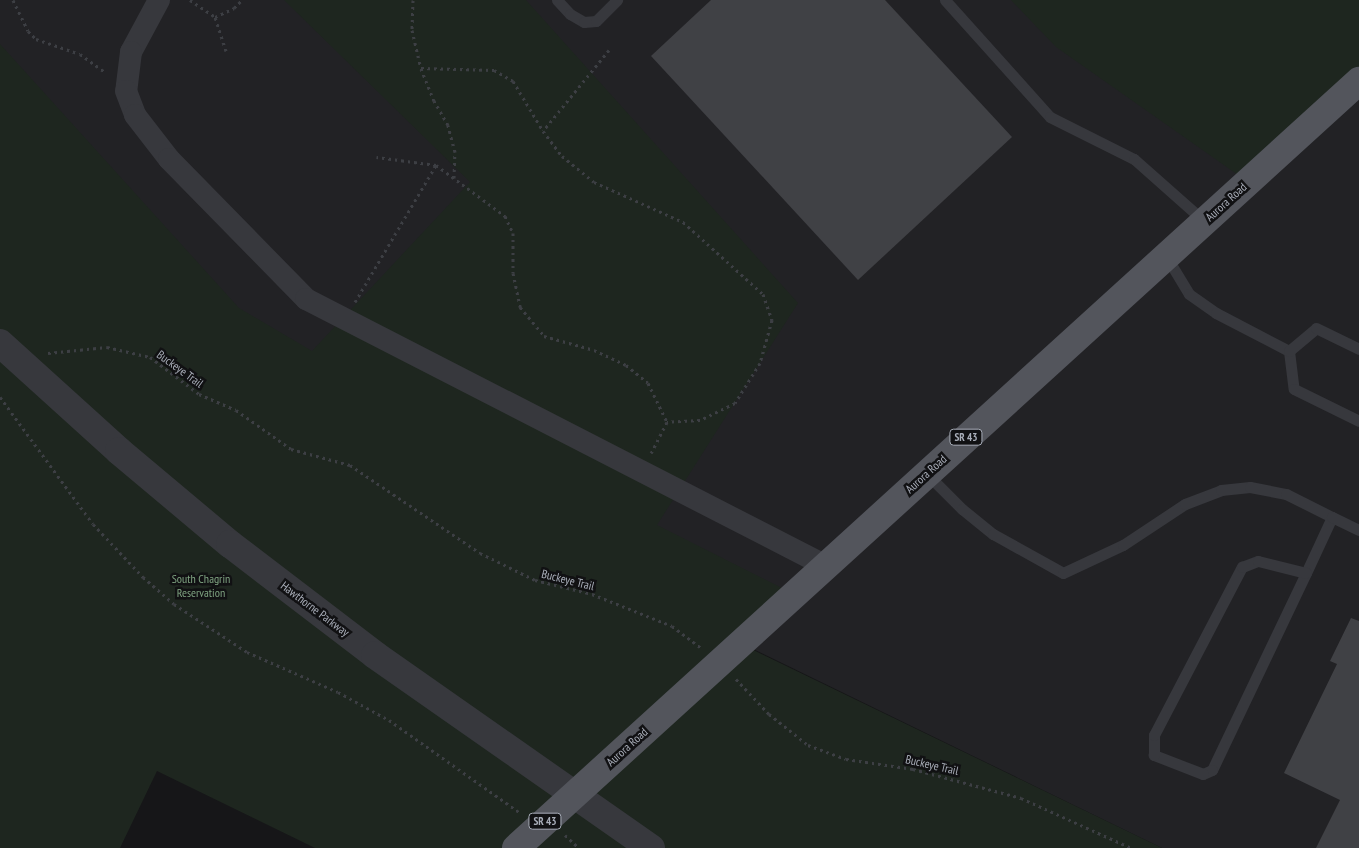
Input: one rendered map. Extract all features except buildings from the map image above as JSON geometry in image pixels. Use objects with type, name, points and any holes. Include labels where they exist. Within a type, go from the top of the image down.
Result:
[{"type":"main road","name":"Aurora Road","points":[[516,848],[721,662],[824,565],[1359,81]]},
{"type":"street","points":[[159,0],[131,52],[126,84],[135,115],[169,159],[306,300],[824,565]]},
{"type":"street","name":"Hawthorne Parkway","points":[[7,350],[230,544],[375,655],[652,848]]},
{"type":"lane","points":[[558,0],[570,14],[584,22],[596,20],[616,0]]},
{"type":"lane","points":[[945,0],[1050,117],[1134,159],[1204,222]]},
{"type":"lane","points":[[1166,256],[1189,294],[1216,313],[1289,351]]},
{"type":"lane","points":[[1289,351],[1316,328],[1359,349]]},
{"type":"lane","points":[[1289,351],[1294,390],[1359,422]]},
{"type":"lane","points":[[926,473],[962,509],[994,534],[1063,573],[1123,545],[1185,504],[1221,490],[1250,487],[1286,494],[1359,530]]},
{"type":"lane","points":[[1306,573],[1258,562],[1242,567],[1154,735],[1154,755],[1203,774],[1212,770],[1306,573],[1332,517]]},
{"type":"path","points":[[13,0],[28,31],[36,39],[80,54],[126,84]]},
{"type":"path","points":[[190,0],[215,17],[226,51]]},
{"type":"path","points":[[215,17],[234,8],[242,0]]},
{"type":"path","points":[[413,0],[412,30],[416,55],[434,101],[448,125],[455,152],[454,178]]},
{"type":"path","points":[[543,131],[608,50]]},
{"type":"path","points":[[421,68],[494,70],[513,80],[543,131],[562,156],[594,182],[683,222],[763,294],[772,320],[760,363],[735,403],[700,420],[667,422]]},
{"type":"path","points":[[377,157],[436,165],[505,216],[513,233],[512,273],[520,307],[544,336],[594,350],[626,365],[648,383],[667,422]]},
{"type":"path","points":[[345,319],[436,165]]},
{"type":"path","name":"Buckeye Trail","points":[[7,350],[107,347],[150,357],[200,394],[236,410],[292,449],[350,464],[480,553],[534,580],[592,594],[672,626],[721,662],[769,714],[808,745],[846,759],[913,768],[1021,798],[1131,848]]},
{"type":"path","points":[[0,397],[93,524],[169,600],[247,652],[338,692],[389,720],[522,814]]},
{"type":"path","points":[[641,472],[667,422]]},
{"type":"path","points":[[563,834],[579,848]]},
{"type":"shaded area","points":[[0,0],[1359,0],[1359,848],[1162,848],[238,398],[0,136]]},
{"type":"green space","name":"South Chagrin Reservation","points":[[284,0],[526,0],[798,303],[657,525],[794,594],[741,644],[1162,848],[315,848],[157,771],[120,848],[0,848],[0,44],[239,308],[312,351],[470,182]]},
{"type":"green space","points":[[1011,0],[1359,0],[1359,81],[1248,182],[1056,47]]}]
